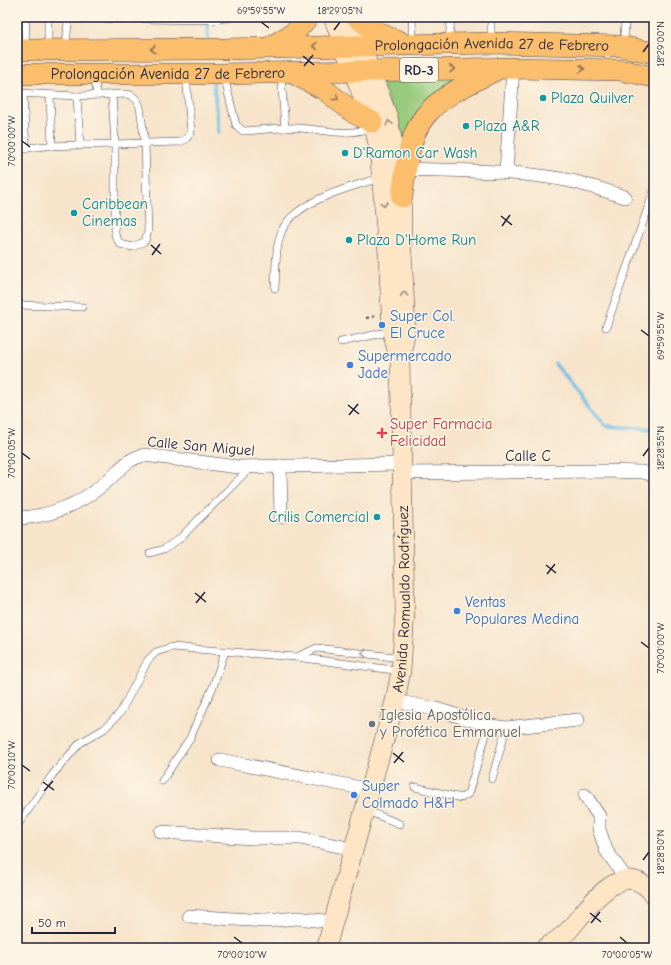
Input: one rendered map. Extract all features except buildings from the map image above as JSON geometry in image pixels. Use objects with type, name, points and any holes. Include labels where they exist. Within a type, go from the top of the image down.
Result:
[{"type":"main road","points":[[269,48],[294,33],[308,17]]},
{"type":"main road","points":[[333,17],[352,45],[362,71]]},
{"type":"main road","points":[[350,17],[352,45]]},
{"type":"main road","points":[[357,17],[368,27],[383,36],[415,44]]},
{"type":"main road","name":"Prolongación Avenida 27 de Febrero","points":[[21,50],[222,49],[490,43],[624,47],[654,52]]},
{"type":"main road","name":"Prolongación Avenida 27 de Febrero","points":[[19,87],[94,74],[220,74],[507,68],[620,70],[654,77]]},
{"type":"main road","points":[[402,197],[405,169],[410,144],[428,111],[454,90],[507,68]]},
{"type":"main road","name":"Avenida Romualdo Rodríguez","points":[[362,71],[382,177],[392,331],[400,360]]},
{"type":"main road","name":"Avenida Romualdo Rodríguez","points":[[326,948],[395,701],[401,664],[406,612],[400,360],[406,330],[402,252],[402,197],[388,117],[362,71]]},
{"type":"main road","points":[[285,73],[325,90],[354,113],[373,124]]},
{"type":"main road","points":[[545,948],[567,932],[597,896],[613,884],[627,880],[641,883],[654,895]]},
{"type":"street","points":[[506,172],[507,68]]},
{"type":"street","points":[[405,169],[506,172],[568,180],[625,197]]},
{"type":"street","name":"Calle San Miguel","points":[[17,518],[37,518],[57,512],[76,503],[105,483],[132,458],[144,455],[238,467],[280,466],[402,468]]},
{"type":"street","points":[[280,466],[281,517]]},
{"type":"street","name":"Calle C","points":[[402,468],[642,472],[654,475]]},
{"type":"street","points":[[395,701],[436,709],[488,725],[506,728],[578,720]]},
{"type":"street","points":[[220,760],[371,790]]},
{"type":"street","points":[[585,795],[599,816],[599,829],[606,850],[627,880]]},
{"type":"street","points":[[161,832],[252,838],[300,838],[354,849]]},
{"type":"street","points":[[189,916],[266,921],[297,918],[333,922]]},
{"type":"lane","points":[[21,50],[26,17]]},
{"type":"lane","points":[[48,17],[57,50]]},
{"type":"lane","points":[[57,50],[68,21],[74,18],[214,20],[232,17]]},
{"type":"lane","points":[[412,17],[415,44]]},
{"type":"lane","points":[[449,44],[451,17]]},
{"type":"lane","points":[[490,43],[491,17]]},
{"type":"lane","points":[[624,17],[624,47]]},
{"type":"lane","points":[[285,73],[285,128]]},
{"type":"lane","points":[[94,74],[97,96]]},
{"type":"lane","points":[[17,149],[52,146],[180,142],[186,139],[192,132],[189,74]]},
{"type":"lane","points":[[220,74],[239,128],[243,131],[285,128],[308,129],[340,134],[354,133],[373,124]]},
{"type":"lane","points":[[26,149],[19,87],[50,95],[97,96],[112,95],[131,95],[137,100],[145,144],[148,232],[145,242],[133,246],[120,244],[116,235],[115,144],[112,95]]},
{"type":"lane","points":[[50,95],[52,146]]},
{"type":"lane","points":[[78,96],[80,146]]},
{"type":"lane","points":[[275,288],[280,236],[287,222],[296,212],[339,191],[382,177]]},
{"type":"lane","points":[[606,327],[654,192]]},
{"type":"lane","points":[[17,305],[82,307]]},
{"type":"lane","points":[[341,342],[392,331]]},
{"type":"lane","points":[[150,553],[164,549],[179,539],[252,467]]},
{"type":"lane","points":[[17,826],[53,774],[80,743],[104,729],[120,713],[148,660],[156,652],[172,647],[401,664]]},
{"type":"lane","points":[[296,657],[317,648],[401,664]]},
{"type":"lane","points":[[162,780],[190,738],[213,687],[225,651]]},
{"type":"lane","points":[[415,787],[461,798],[468,794],[488,725]]},
{"type":"lane","points":[[492,780],[506,728]]},
{"type":"lane","points":[[365,810],[400,824]]},
{"type":"path","points":[[366,318],[380,315]]},
{"type":"green space","points":[[476,75],[404,153],[381,78]]},
{"type":"waterway","points":[[207,20],[209,42]]},
{"type":"waterway","points":[[213,80],[219,132]]},
{"type":"waterway","points":[[555,364],[606,426],[654,429]]},
{"type":"place","name":"Plaza Quilver","points":[[543,98]]},
{"type":"place","name":"Plaza A&R","points":[[466,126]]},
{"type":"place","name":"D'Ramon Car Wash","points":[[345,153]]},
{"type":"place","name":"Caribbean Cinemas","points":[[74,213]]},
{"type":"place","name":"Plaza D'Home Run","points":[[349,240]]},
{"type":"place","name":"Super Col. El Cruce","points":[[382,325]]},
{"type":"place","name":"Supermercado Jade","points":[[350,365]]},
{"type":"place","name":"Super Farmacia Felicidad","points":[[382,433]]},
{"type":"place","name":"Crilis Comercial","points":[[377,517]]},
{"type":"place","name":"Ventas Populares Medina","points":[[457,611]]},
{"type":"place","name":"Iglesia Apostólica y Profética Emmanuel","points":[[372,724]]},
{"type":"place","name":"Super Colmado H&H","points":[[354,795]]}]
